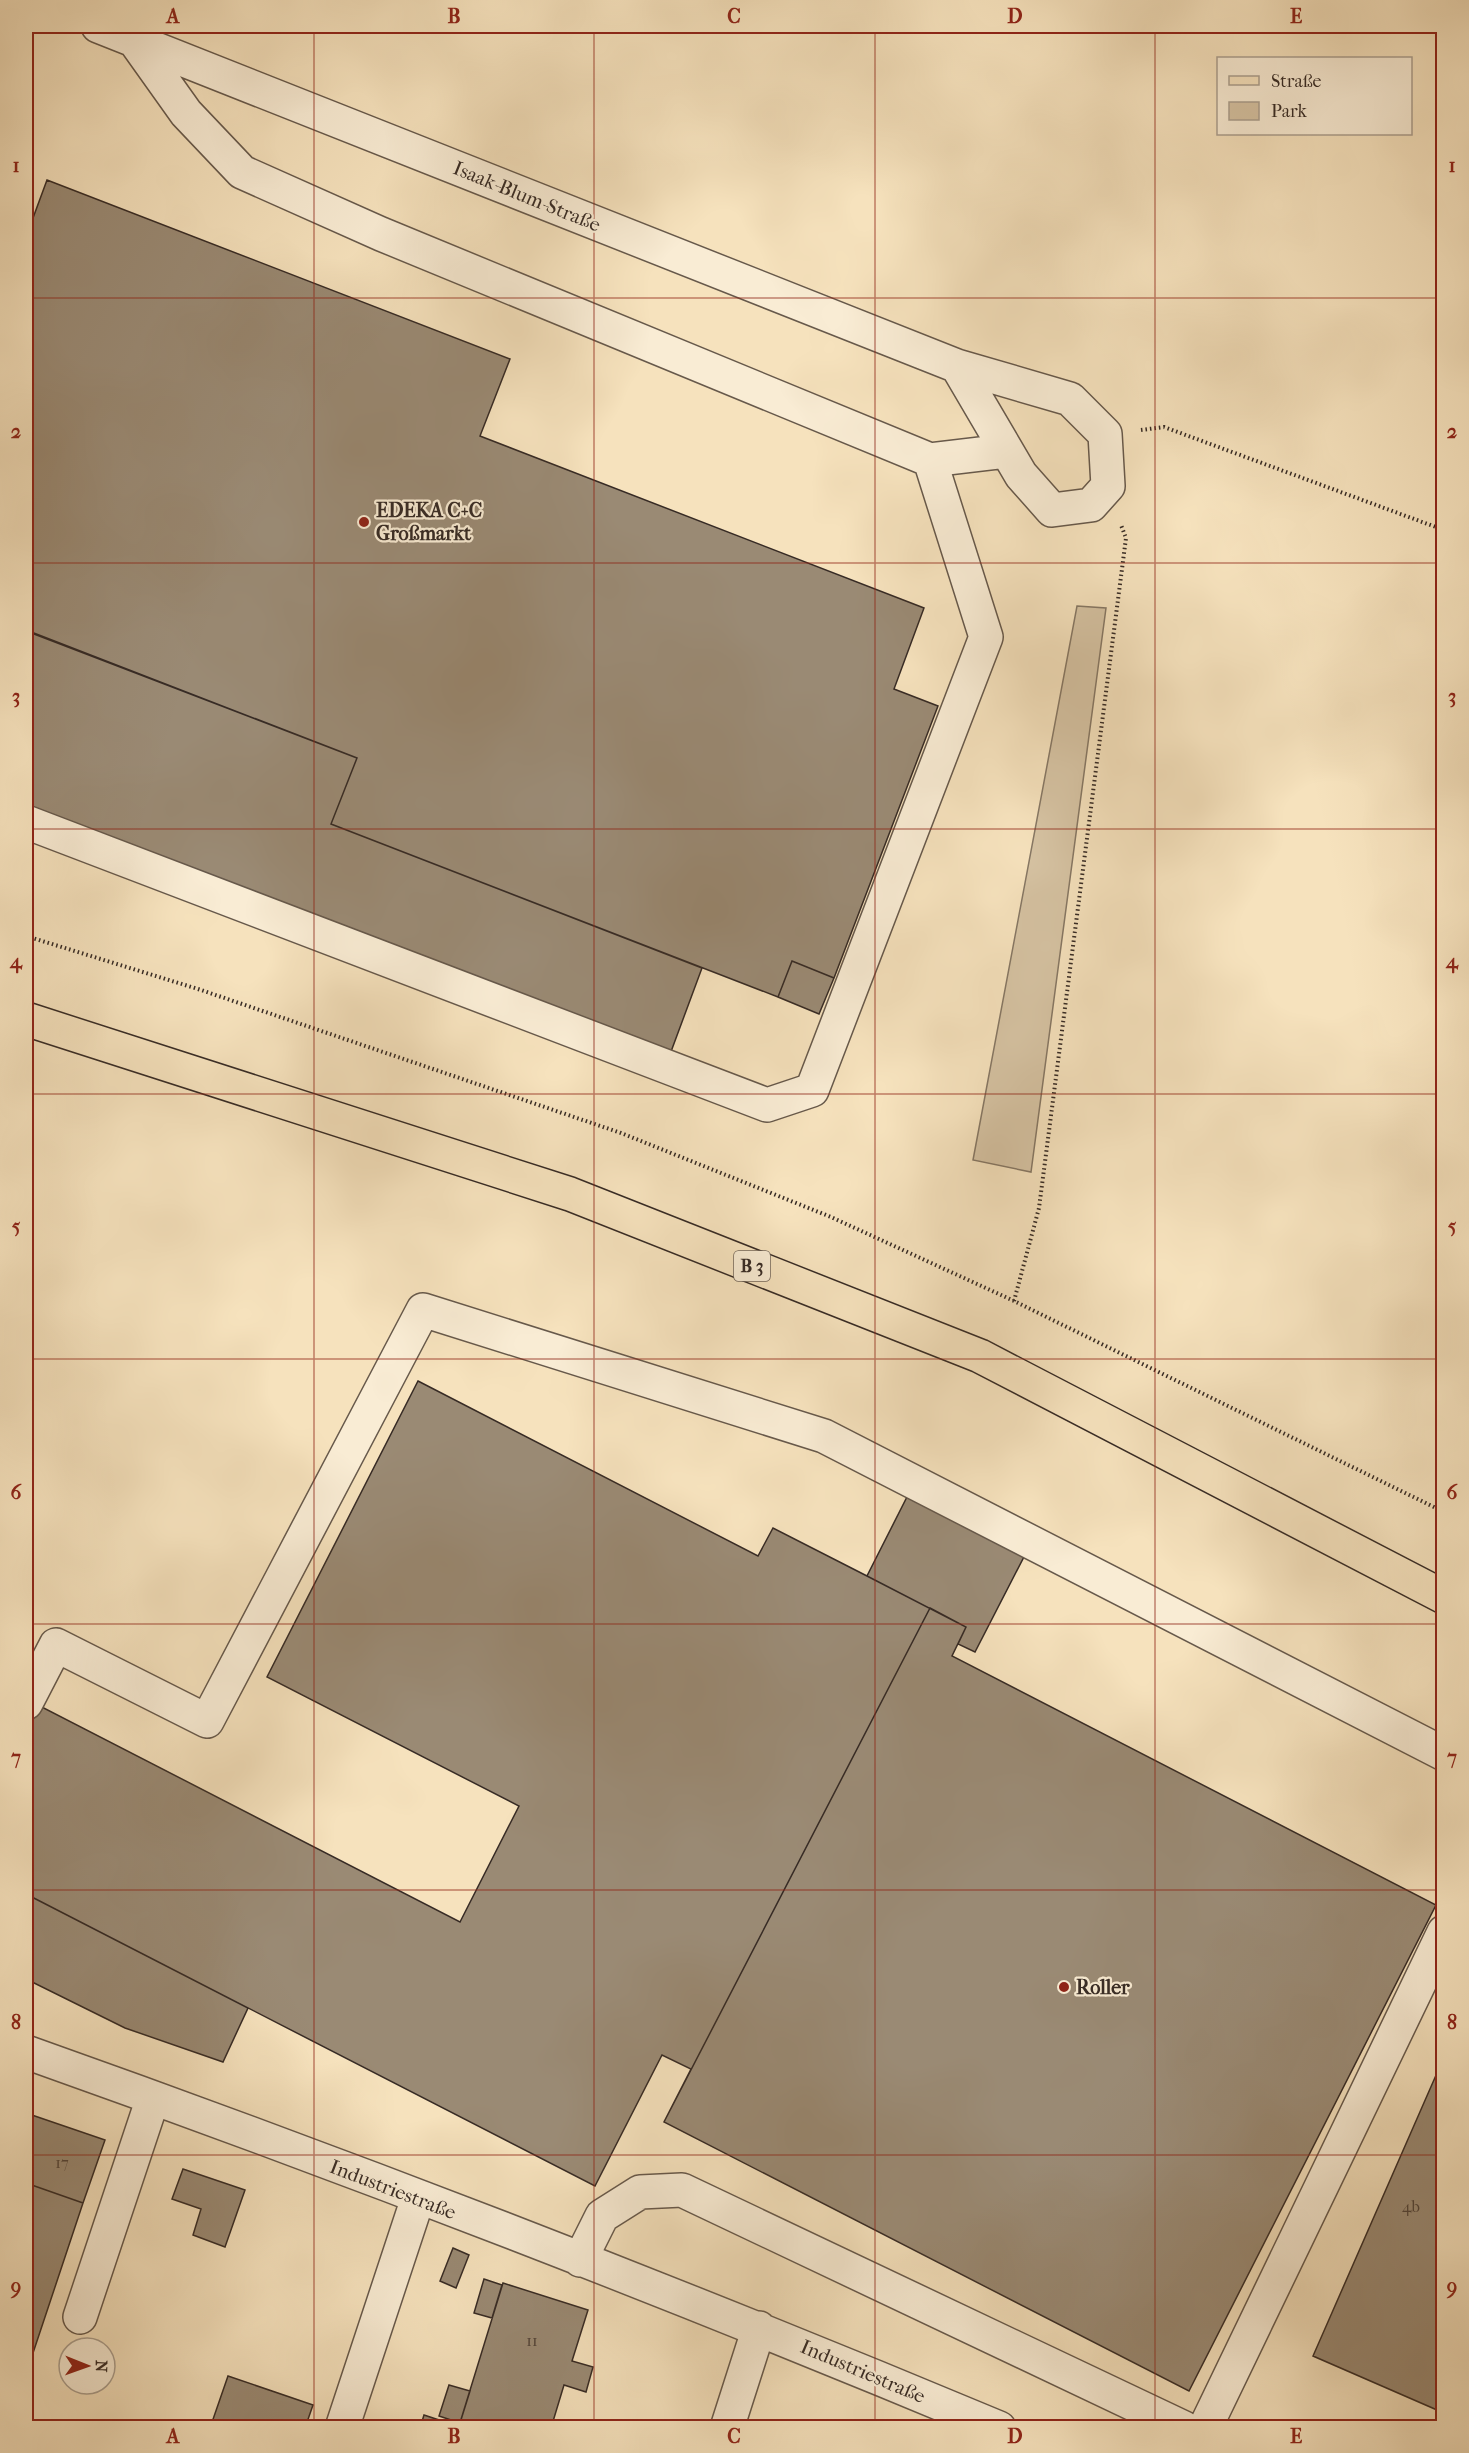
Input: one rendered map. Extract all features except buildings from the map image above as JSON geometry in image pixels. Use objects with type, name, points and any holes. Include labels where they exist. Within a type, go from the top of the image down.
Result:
[{"type":"main road","name":"B 3","points":[[26,1019],[570,1194],[980,1356],[1443,1597]]},
{"type":"street","name":"Isaak-Blum-Straße","points":[[98,26],[957,366],[1070,399],[1105,434]]},
{"type":"street","points":[[134,40],[186,113],[242,172],[381,234],[930,460],[1006,451]]},
{"type":"street","points":[[957,366],[1021,475],[1052,510],[1091,505],[1108,486],[1105,434]]},
{"type":"street","points":[[26,822],[766,1105],[812,1090],[986,637],[930,460]]},
{"type":"street","points":[[26,1703],[56,1646],[207,1721],[423,1310],[824,1436],[1443,1754]]},
{"type":"street","points":[[1205,2427],[1443,1932]]},
{"type":"street","name":"Industriestraße","points":[[26,2052],[153,2097],[580,2259],[759,2328],[999,2427]]},
{"type":"street","points":[[80,2317],[153,2097]]},
{"type":"street","points":[[580,2259],[602,2216],[640,2192],[682,2190],[1184,2427]]},
{"type":"street","points":[[342,2427],[418,2198]]},
{"type":"street","points":[[727,2427],[759,2328]]},
{"type":"path","points":[[1105,434],[1164,427],[1443,530]]},
{"type":"path","points":[[1014,1301],[1039,1208],[1126,538],[1108,486]]},
{"type":"path","points":[[26,936],[198,989],[621,1133],[831,1217],[1014,1301],[1443,1512]]},
{"type":"green space","points":[[1077,606],[1106,608],[1031,1172],[973,1160]]},
{"type":"place","name":"EDEKA C+C Großmarkt","points":[[364,522]]},
{"type":"place","name":"Roller","points":[[1064,1987]]}]
